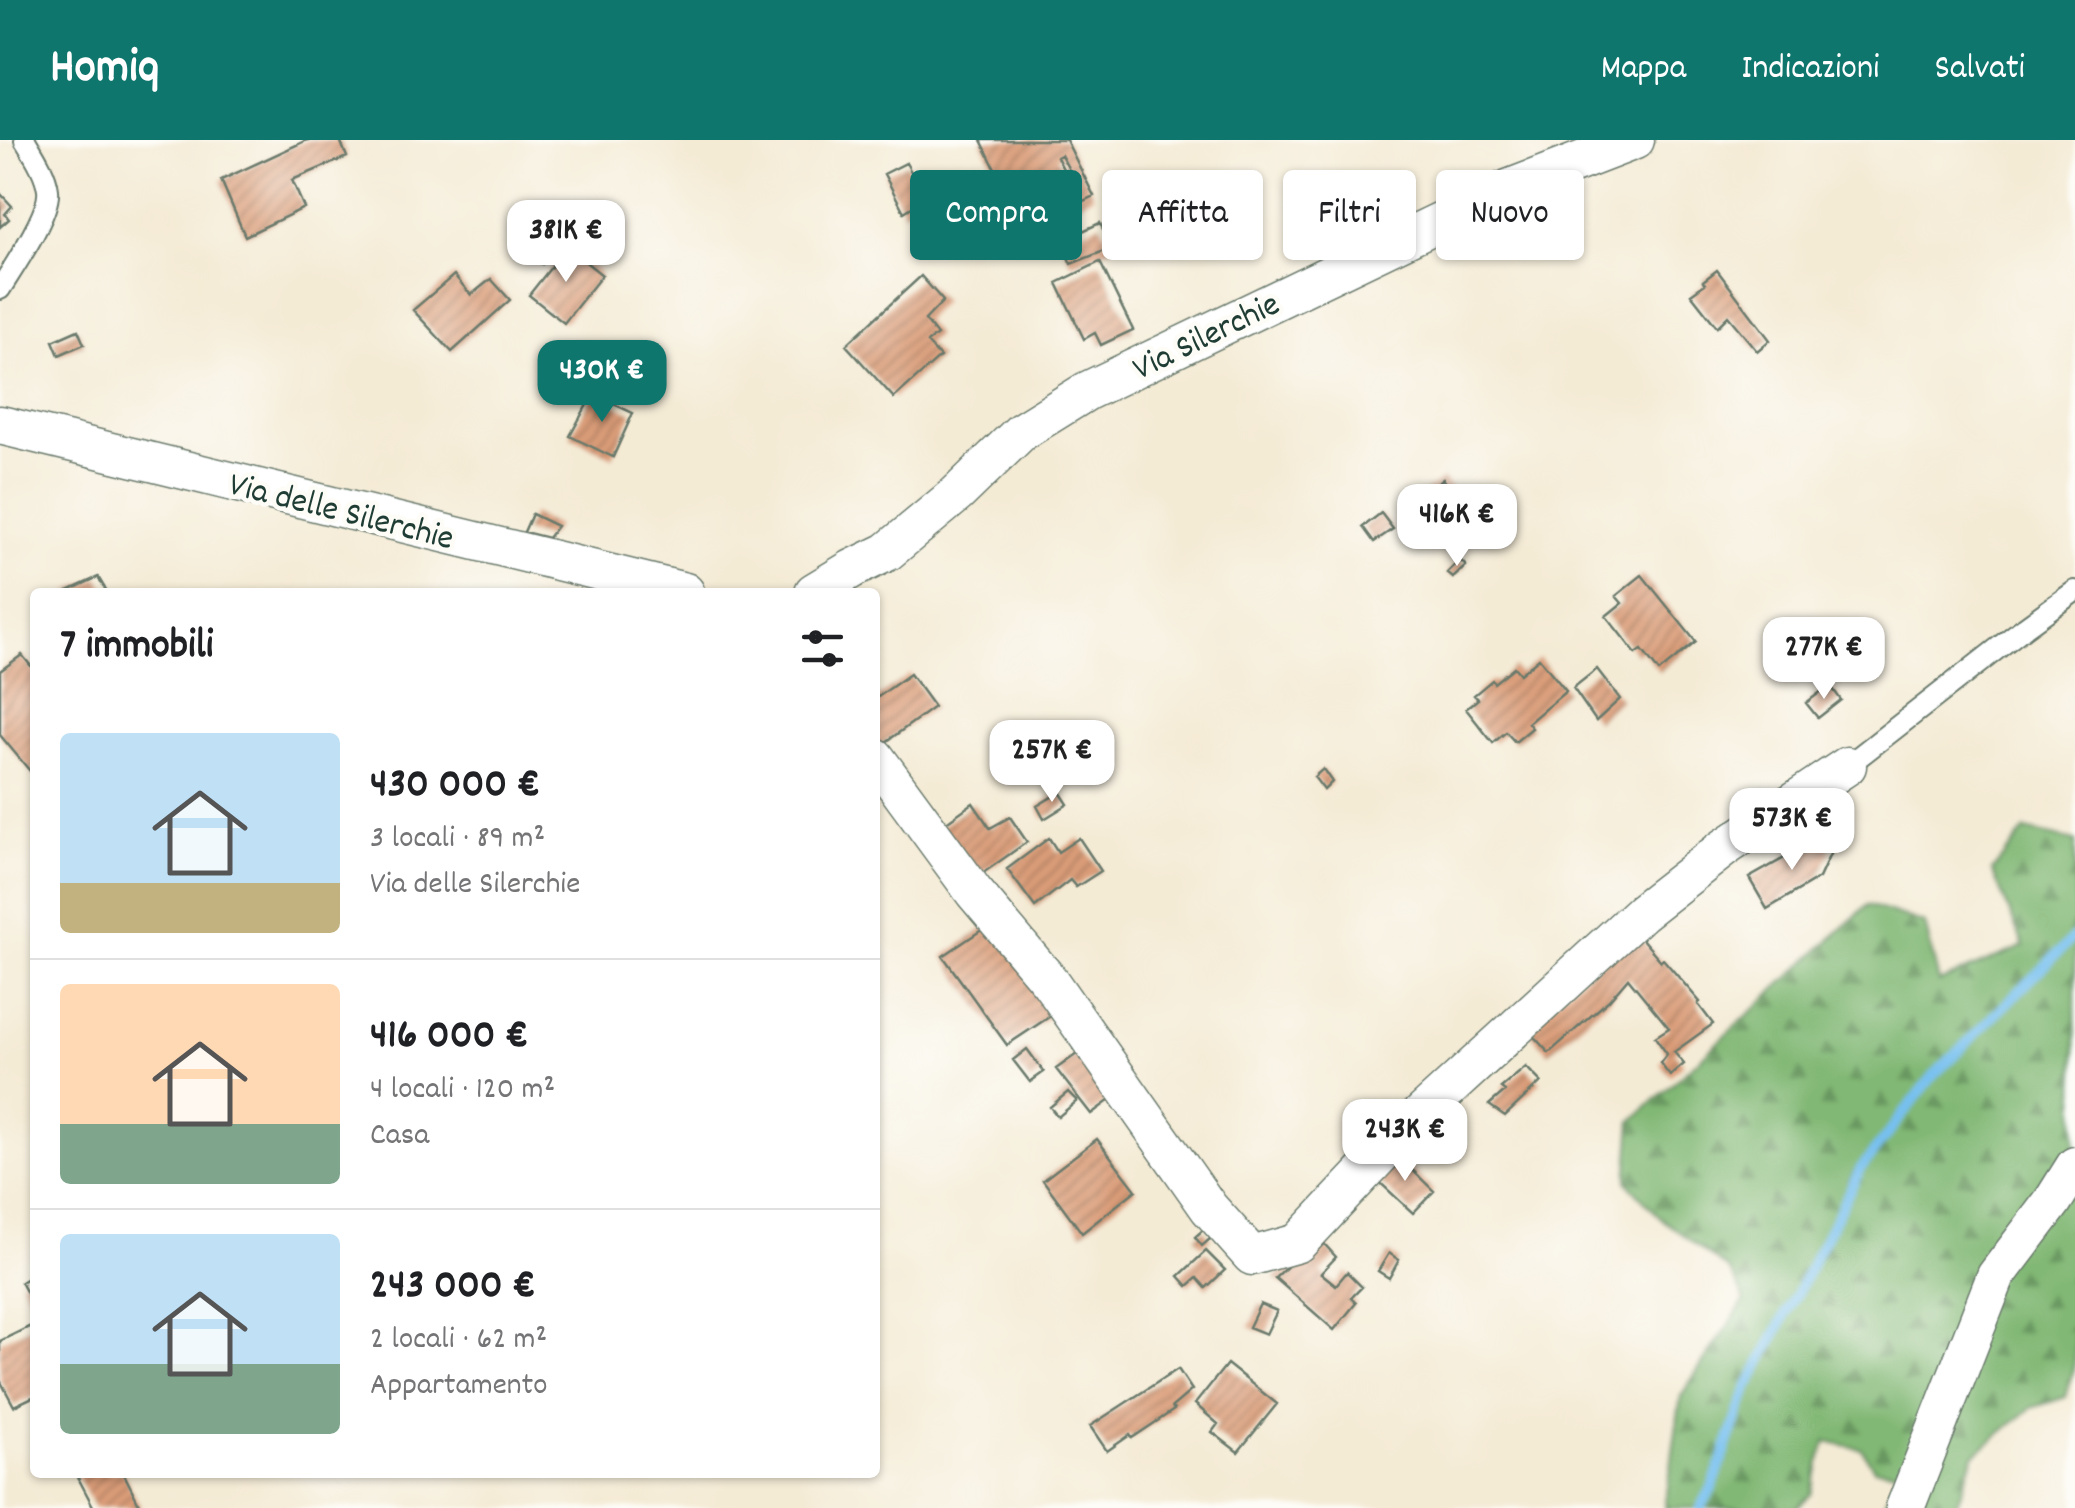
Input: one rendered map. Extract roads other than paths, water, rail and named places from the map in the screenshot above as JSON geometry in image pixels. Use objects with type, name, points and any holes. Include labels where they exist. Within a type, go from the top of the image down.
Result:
[{"type":"street","name":"Via Silerchie","points":[[821,588],[888,552],[957,494],[1021,432],[1087,391],[1508,189],[1635,140]]},
{"type":"street","name":"Via delle Silerchie","points":[[0,426],[668,588]]},
{"type":"street","points":[[880,764],[974,892],[1050,982],[1209,1208],[1252,1256],[1298,1242],[1406,1128],[1642,912],[1724,848],[1848,766]]},
{"type":"street","points":[[1905,1508],[1996,1276],[2075,1166]]},
{"type":"lane","points":[[0,289],[34,233],[49,194],[26,140]]},
{"type":"lane","points":[[1848,766],[2075,592]]},
{"type":"waterway","points":[[1701,1508],[1713,1486],[1747,1390],[1861,1168],[1933,1076],[2075,936]]}]
